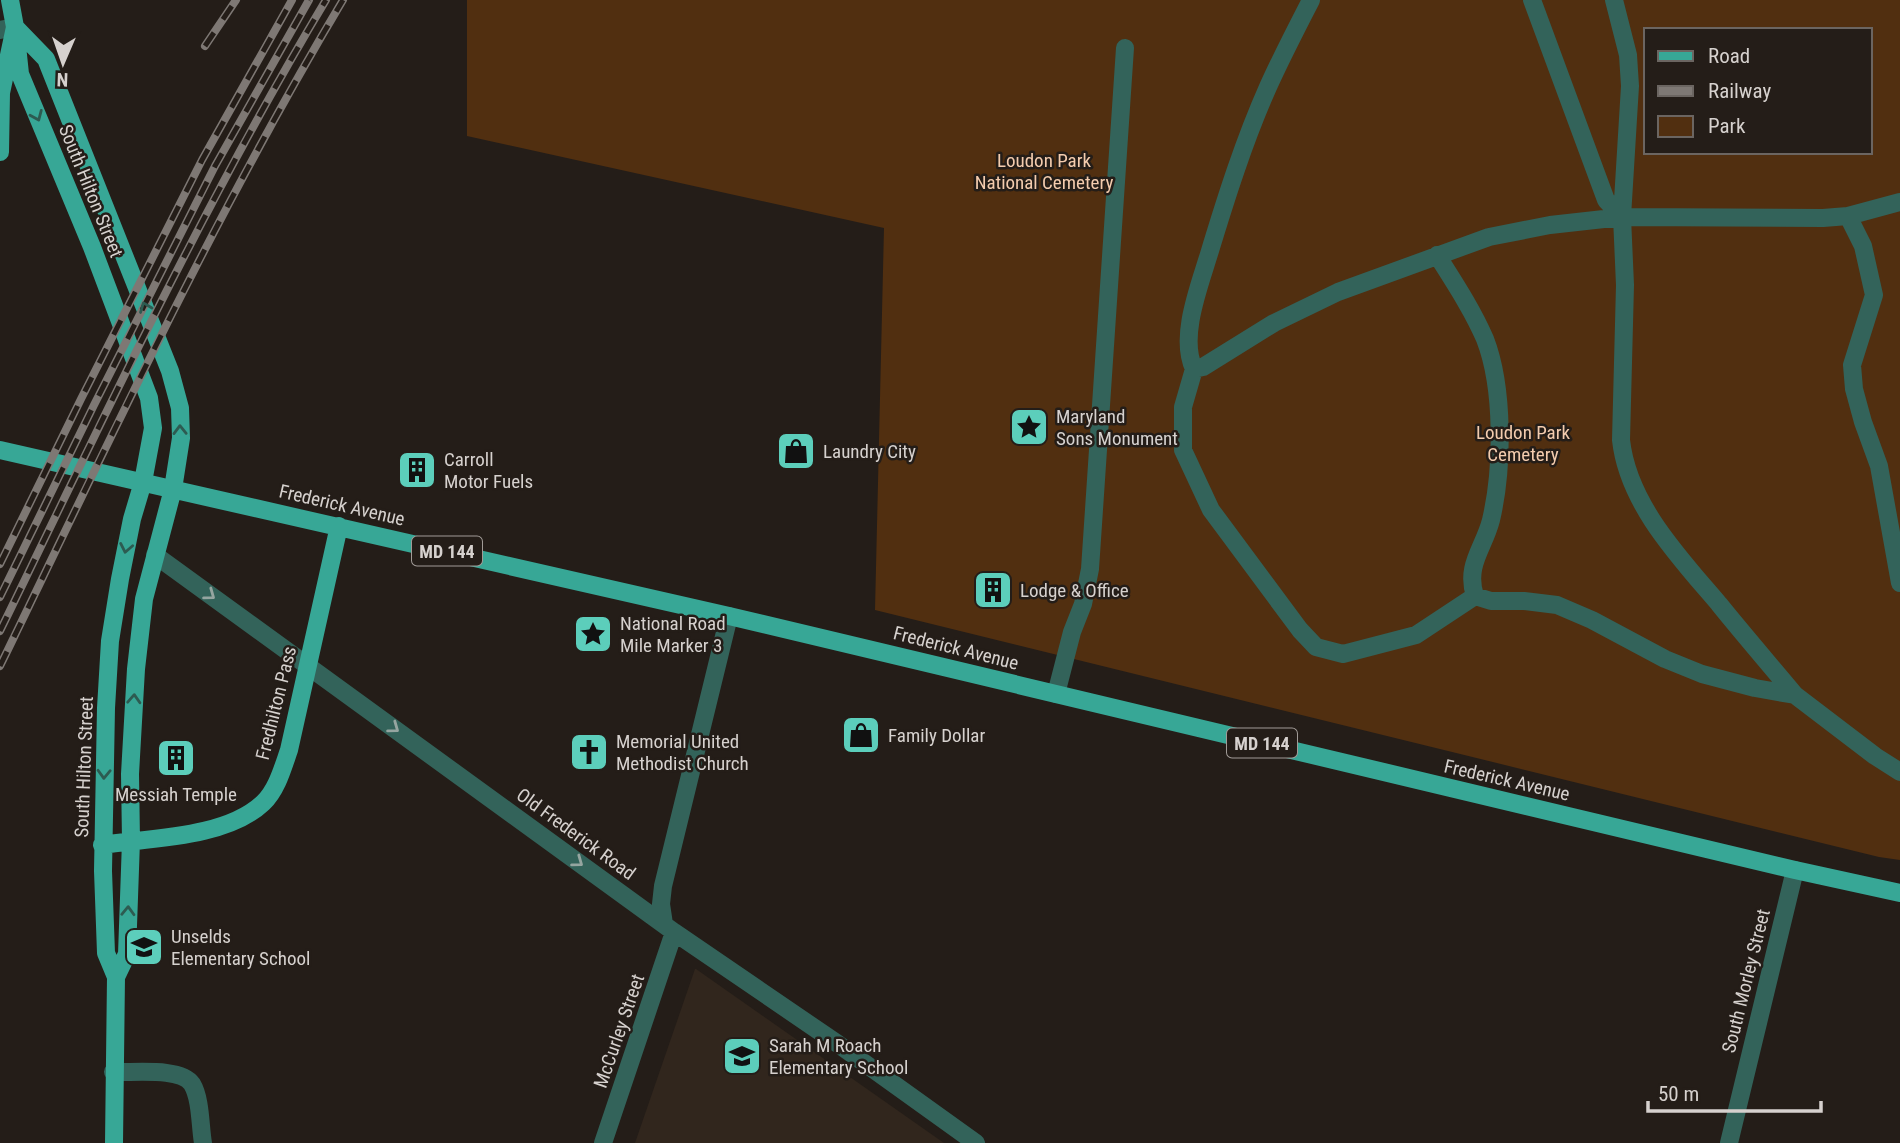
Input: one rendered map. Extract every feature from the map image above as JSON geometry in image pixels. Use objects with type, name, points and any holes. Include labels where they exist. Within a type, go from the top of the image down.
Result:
[{"type":"main road","points":[[0,152],[1,93],[10,0]]},
{"type":"main road","name":"South Hilton Street","points":[[8,29],[46,59],[170,371],[180,408],[181,438],[173,489],[144,599],[136,669],[130,774],[131,841],[127,954],[116,977],[114,1143]]},
{"type":"main road","name":"South Hilton Street","points":[[8,29],[20,74],[92,247],[149,398],[153,428],[143,482],[132,519],[110,641],[102,845],[106,953],[116,977]]},
{"type":"main road","name":"Frederick Avenue","points":[[0,450],[729,616],[1900,893]]},
{"type":"main road","name":"Fredhilton Pass","points":[[102,845],[208,830],[238,819],[264,803],[279,778],[289,750],[339,526]]},
{"type":"street","points":[[1311,0],[1268,87],[1243,149],[1199,286],[1188,340],[1189,357],[1194,369],[1183,407],[1183,450],[1211,510],[1300,630],[1316,646],[1343,654],[1416,635],[1475,596]]},
{"type":"street","points":[[1532,0],[1606,200],[1622,217]]},
{"type":"street","points":[[1614,0],[1628,55],[1630,86],[1622,217],[1625,285],[1621,440],[1623,458],[1649,513],[1679,557],[1795,695],[1900,772]]},
{"type":"street","points":[[1056,694],[1072,632],[1083,604],[1090,569],[1125,48]]},
{"type":"street","points":[[1194,369],[1203,367],[1274,323],[1338,292],[1489,237],[1550,225],[1622,217],[1848,216],[1900,202]]},
{"type":"street","points":[[1848,216],[1863,246],[1874,295],[1852,365],[1854,389],[1879,466],[1900,583]]},
{"type":"street","points":[[1437,255],[1468,305],[1486,341],[1494,379],[1500,432],[1497,487],[1490,522],[1470,581],[1475,596]]},
{"type":"street","name":"Old Frederick Road","points":[[155,555],[669,928],[976,1143]]},
{"type":"street","points":[[1475,596],[1491,601],[1557,605],[1592,620],[1665,659],[1702,674],[1795,695]]},
{"type":"street","name":"McCurley Street","points":[[603,1143],[669,928],[661,904],[663,886],[729,616]]},
{"type":"street","name":"South Morley Street","points":[[1729,1143],[1795,870]]},
{"type":"street","points":[[113,1072],[170,1073],[185,1076],[193,1086],[203,1143]]},
{"type":"shaded area","name":"Sarah M Roach Elementary School","points":[[696,969],[944,1143],[635,1143]]},
{"type":"green space","name":"Loudon Park Cemetery","points":[[467,0],[1900,0],[1900,860],[875,610],[884,228],[467,136]]},
{"type":"railway","points":[[205,46],[236,0]]},
{"type":"railway","points":[[0,564],[202,160],[292,0]]},
{"type":"railway","points":[[0,597],[215,166],[309,0]]},
{"type":"railway","points":[[0,631],[196,233],[326,0]]},
{"type":"railway","points":[[0,666],[207,245],[343,0]]},
{"type":"place","name":"Maryland Sons Monument","points":[[1029,427]]},
{"type":"place","name":"Laundry City","points":[[796,451]]},
{"type":"place","name":"Carroll Motor Fuels","points":[[417,470]]},
{"type":"place","name":"Lodge & Office","points":[[993,590]]},
{"type":"place","name":"National Road Mile Marker 3","points":[[593,634]]},
{"type":"place","name":"Family Dollar","points":[[861,735]]},
{"type":"place","name":"Memorial United Methodist Church","points":[[589,752]]},
{"type":"place","name":"Messiah Temple","points":[[176,758]]},
{"type":"place","name":"Unselds Elementary School","points":[[144,947]]},
{"type":"place","name":"Sarah M Roach Elementary School","points":[[742,1056]]},
{"type":"park label","name":"Loudon Park National Cemetery","points":[[1044,171]]}]
